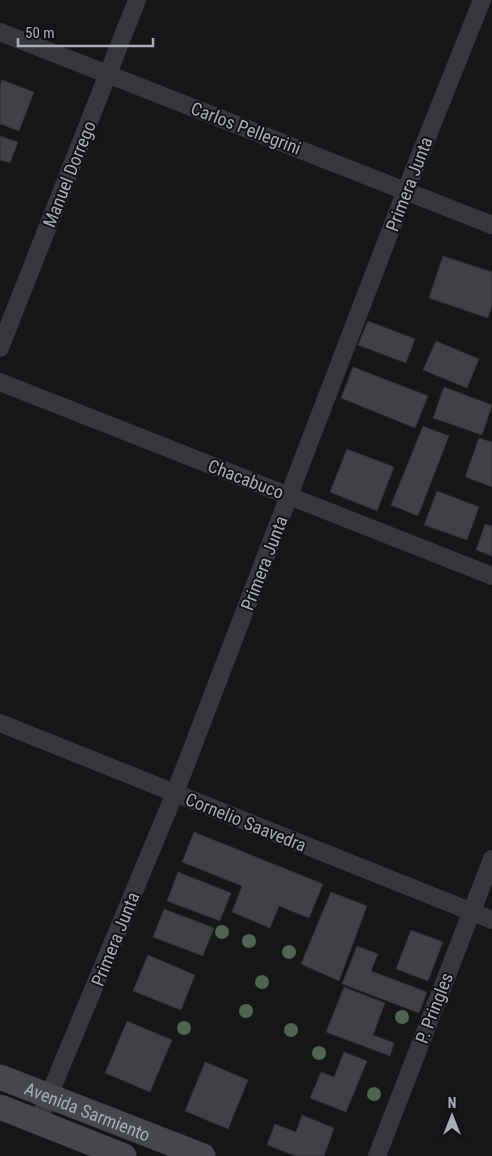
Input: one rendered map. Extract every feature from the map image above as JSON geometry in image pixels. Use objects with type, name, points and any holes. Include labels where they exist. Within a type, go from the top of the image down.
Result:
[{"type":"main road","name":"Avenida Sarmiento","points":[[0,1077],[203,1156]]},
{"type":"main road","name":"Avenida Sarmiento","points":[[0,1107],[124,1156]]},
{"type":"street","name":"Manuel Dorrego","points":[[0,348],[137,0]]},
{"type":"street","name":"Primera Junta","points":[[38,1122],[175,794],[406,190],[482,0]]},
{"type":"street","name":"Carlos Pellegrini","points":[[0,32],[492,225]]},
{"type":"street","name":"Chacabuco","points":[[0,382],[492,576]]},
{"type":"street","name":"Cornelio Saavedra","points":[[0,723],[492,920]]},
{"type":"street","name":"P. Pringles","points":[[376,1156],[492,859]]},
{"type":"building","points":[[2,80],[34,92],[19,131],[0,124],[0,85]]},
{"type":"building","points":[[0,136],[18,142],[10,163],[0,160]]},
{"type":"building","points":[[443,256],[492,272],[492,305],[488,318],[429,298]]},
{"type":"building","points":[[368,321],[415,339],[406,363],[358,345]]},
{"type":"building","points":[[436,341],[479,359],[467,388],[423,370]]},
{"type":"building","points":[[353,367],[428,396],[415,428],[341,398]]},
{"type":"building","points":[[444,387],[492,405],[482,435],[433,418]]},
{"type":"building","points":[[423,426],[449,436],[418,516],[391,505]]},
{"type":"building","points":[[479,438],[492,442],[492,487],[465,477]]},
{"type":"building","points":[[347,449],[394,467],[377,511],[330,492]]},
{"type":"building","points":[[437,491],[479,507],[467,540],[424,525]]},
{"type":"building","points":[[485,524],[492,526],[492,556],[476,550]]},
{"type":"building","points":[[194,832],[323,884],[309,918],[279,906],[270,928],[232,912],[242,886],[182,862]]},
{"type":"building","points":[[178,872],[231,893],[220,921],[167,901]]},
{"type":"building","points":[[331,892],[367,906],[339,981],[301,964]]},
{"type":"building","points":[[164,909],[214,928],[203,956],[153,937]]},
{"type":"building","points":[[411,930],[443,942],[428,981],[396,969]]},
{"type":"building","points":[[357,946],[378,954],[371,971],[427,992],[419,1013],[342,984]]},
{"type":"building","points":[[148,955],[195,975],[181,1010],[133,991]]},
{"type":"building","points":[[344,987],[385,1003],[373,1035],[394,1043],[390,1056],[326,1032]]},
{"type":"building","points":[[127,1021],[172,1040],[150,1092],[105,1073]]},
{"type":"building","points":[[344,1052],[367,1061],[346,1112],[310,1098],[321,1072],[334,1077]]},
{"type":"building","points":[[205,1062],[248,1080],[228,1129],[185,1111]]},
{"type":"building","points":[[302,1115],[334,1128],[324,1156],[296,1156],[267,1145],[275,1124],[296,1132]]}]
